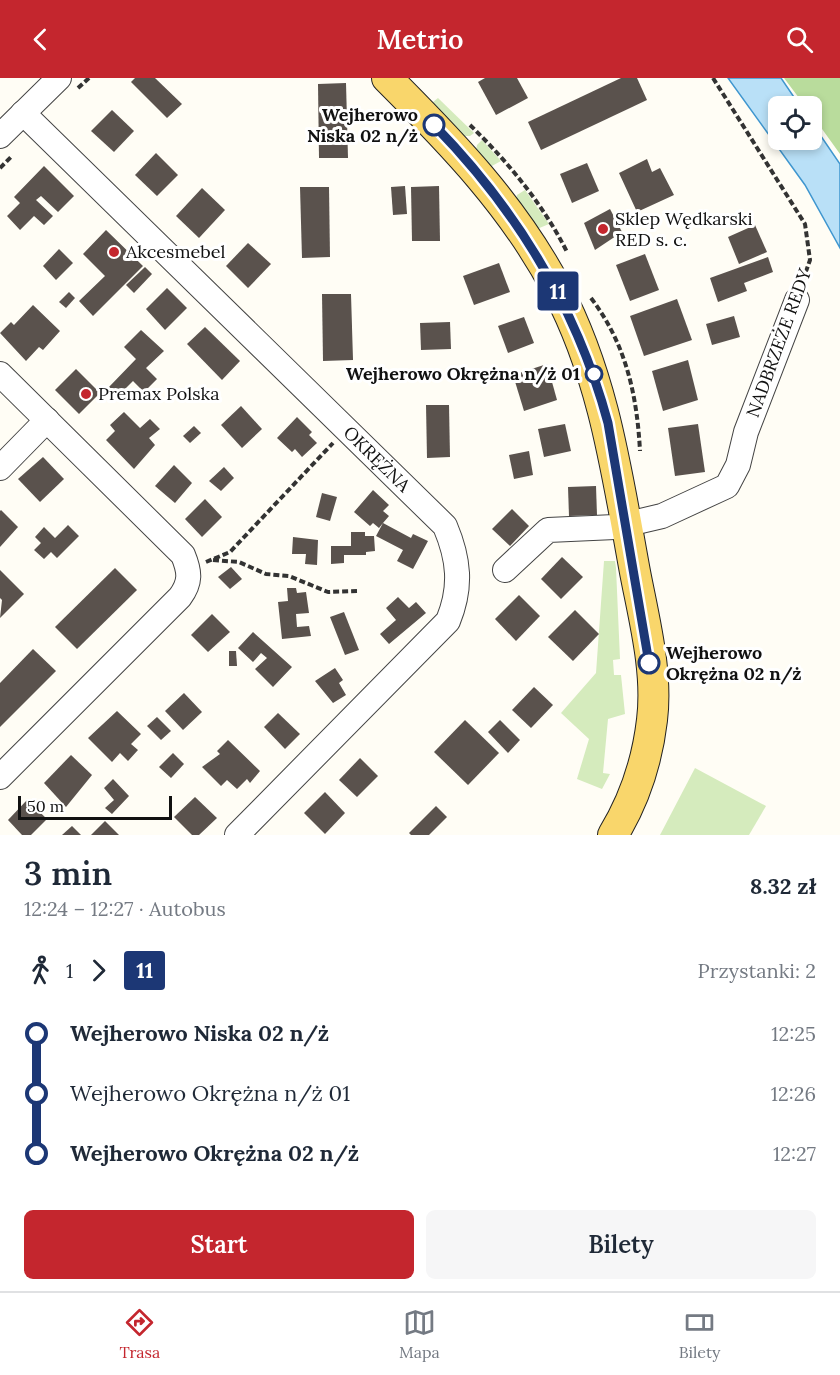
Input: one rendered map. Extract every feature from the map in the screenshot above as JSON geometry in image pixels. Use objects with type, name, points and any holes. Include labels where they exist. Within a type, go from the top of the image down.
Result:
[{"type":"main road","points":[[387,78],[465,156],[529,242],[577,329],[597,384],[608,423],[645,626],[652,686],[652,719],[644,768],[630,808],[613,835]]},
{"type":"street","points":[[0,136],[59,78]]},
{"type":"street","name":"OKRĘŻNA","points":[[23,113],[445,526],[456,551],[459,574],[454,607],[448,621],[237,835]]},
{"type":"street","name":"NADBRZEŻE REDY","points":[[506,570],[548,530],[603,530],[662,516],[727,486],[738,465],[746,432],[797,300]]},
{"type":"street","points":[[0,374],[183,555],[189,570],[188,585],[180,597],[0,777]]},
{"type":"street","points":[[0,468],[47,420]]},
{"type":"path","name":"NADBRZEŻE REDY","points":[[713,78],[805,224],[810,260],[797,300]]},
{"type":"path","points":[[189,570],[230,552],[346,429]]},
{"type":"path","points":[[212,560],[239,562],[266,574],[289,576],[328,592],[357,591]]},
{"type":"green space","points":[[784,78],[840,78],[840,154],[822,129],[822,96],[798,96]]},
{"type":"green space","points":[[438,98],[474,133],[470,136],[463,136],[435,108],[433,102]]},
{"type":"green space","points":[[482,140],[501,161],[490,167],[476,150]]},
{"type":"green space","points":[[525,190],[549,224],[537,229],[516,199],[517,195]]},
{"type":"green space","points":[[604,561],[615,561],[616,568],[620,659],[613,660],[614,675],[621,675],[625,714],[608,719],[603,773],[610,774],[602,789],[577,779],[589,739],[561,713],[596,673]]},
{"type":"green space","points":[[695,768],[766,806],[749,835],[660,835]]},
{"type":"water","points":[[728,78],[781,78],[793,96],[768,96],[768,134]]},
{"type":"water","points":[[822,138],[840,164],[840,248],[805,185],[780,150],[822,150]]},
{"type":"building","points":[[135,78],[155,78],[182,104],[167,118],[131,82]]},
{"type":"building","points":[[485,78],[517,78],[528,98],[496,115],[478,82]]},
{"type":"building","points":[[621,78],[637,78],[647,100],[541,150],[528,122]]},
{"type":"building","points":[[346,83],[348,158],[319,158],[318,84]]},
{"type":"building","points":[[112,110],[134,131],[114,152],[91,131]]},
{"type":"building","points":[[156,153],[178,175],[157,196],[135,175]]},
{"type":"building","points":[[647,159],[652,172],[660,168],[674,195],[637,212],[619,173]]},
{"type":"building","points":[[587,163],[599,191],[572,203],[560,174]]},
{"type":"building","points":[[44,166],[74,196],[58,212],[41,196],[36,200],[53,216],[44,225],[34,216],[20,230],[7,216],[20,203],[14,197]]},
{"type":"building","points":[[405,186],[407,214],[393,215],[391,187]]},
{"type":"building","points":[[439,186],[440,241],[412,241],[411,187]]},
{"type":"building","points":[[300,187],[329,187],[330,257],[302,258]]},
{"type":"building","points":[[202,188],[225,210],[199,238],[176,216]]},
{"type":"building","points":[[610,209],[622,232],[595,250],[584,223]]},
{"type":"building","points":[[755,225],[767,252],[739,264],[728,237]]},
{"type":"building","points":[[106,230],[143,266],[93,316],[79,301],[105,276],[83,254]]},
{"type":"building","points":[[248,243],[271,264],[248,288],[226,266]]},
{"type":"building","points":[[59,249],[73,263],[56,280],[43,266]]},
{"type":"building","points":[[645,254],[659,290],[630,301],[616,265]]},
{"type":"building","points":[[768,257],[773,272],[744,283],[747,291],[718,302],[710,278]]},
{"type":"building","points":[[499,263],[510,292],[474,305],[463,276]]},
{"type":"building","points":[[145,267],[152,274],[134,293],[126,285]]},
{"type":"building","points":[[167,288],[187,308],[165,330],[146,309]]},
{"type":"building","points":[[69,292],[75,298],[66,308],[59,302]]},
{"type":"building","points":[[322,294],[351,294],[353,360],[323,361]]},
{"type":"building","points":[[677,299],[692,340],[644,356],[630,316]]},
{"type":"building","points":[[33,305],[60,331],[43,350],[39,347],[26,361],[0,333],[11,322],[14,325]]},
{"type":"building","points":[[734,316],[740,337],[712,345],[706,324]]},
{"type":"building","points":[[524,317],[534,343],[508,353],[498,326]]},
{"type":"building","points":[[450,322],[451,349],[421,350],[420,323]]},
{"type":"building","points":[[205,327],[240,361],[222,380],[187,344]]},
{"type":"building","points":[[141,330],[164,351],[146,368],[157,379],[144,392],[133,381],[117,397],[108,388],[136,359],[124,347]]},
{"type":"building","points":[[688,360],[698,400],[663,411],[652,371]]},
{"type":"building","points":[[547,364],[557,400],[524,411],[513,375]]},
{"type":"building","points":[[76,369],[100,393],[79,414],[55,390]]},
{"type":"building","points":[[426,405],[449,405],[450,457],[427,458]]},
{"type":"building","points":[[241,406],[262,429],[242,448],[221,425]]},
{"type":"building","points":[[124,412],[140,428],[150,419],[160,429],[149,438],[155,445],[134,469],[106,440],[115,431],[110,425]]},
{"type":"building","points":[[297,417],[312,432],[309,435],[317,443],[302,457],[295,449],[292,452],[277,438]]},
{"type":"building","points":[[565,424],[571,451],[544,457],[538,429]]},
{"type":"building","points":[[698,424],[705,472],[675,476],[668,428]]},
{"type":"building","points":[[194,426],[201,433],[190,443],[183,436]]},
{"type":"building","points":[[529,451],[533,475],[514,479],[509,455]]},
{"type":"building","points":[[43,457],[64,479],[40,502],[18,479]]},
{"type":"building","points":[[174,465],[192,483],[175,503],[155,486]]},
{"type":"building","points":[[224,467],[234,478],[221,491],[209,481]]},
{"type":"building","points":[[596,486],[597,515],[569,516],[568,487]]},
{"type":"building","points":[[373,490],[389,505],[383,511],[389,516],[379,528],[373,523],[370,526],[354,512]]},
{"type":"building","points":[[322,493],[337,497],[330,521],[316,517]]},
{"type":"building","points":[[205,499],[222,517],[202,537],[185,519]]},
{"type":"building","points":[[512,509],[529,526],[510,546],[492,529]]},
{"type":"building","points":[[0,511],[18,527],[0,547]]},
{"type":"building","points":[[383,523],[411,538],[413,534],[428,541],[413,569],[397,561],[403,550],[376,536]]},
{"type":"building","points":[[68,525],[79,536],[57,558],[51,552],[44,559],[34,550],[41,543],[35,537],[44,527],[55,538]]},
{"type":"building","points":[[351,532],[365,532],[365,536],[374,536],[375,551],[366,552],[366,555],[344,555],[344,563],[331,564],[331,546],[351,546]]},
{"type":"building","points":[[293,537],[318,540],[317,565],[305,564],[306,554],[292,554]]},
{"type":"building","points":[[562,557],[583,577],[561,599],[541,579]]},
{"type":"building","points":[[231,567],[242,579],[230,589],[218,577]]},
{"type":"building","points":[[115,568],[137,590],[77,649],[55,627]]},
{"type":"building","points":[[0,570],[24,594],[0,618],[2,600],[0,598]]},
{"type":"building","points":[[287,588],[296,588],[297,593],[306,592],[309,613],[296,614],[297,627],[309,626],[311,636],[282,639],[278,602],[288,601]]},
{"type":"building","points":[[519,595],[540,616],[516,641],[495,619]]},
{"type":"building","points":[[398,597],[409,608],[416,602],[426,613],[389,644],[380,634],[396,620],[386,608]]},
{"type":"building","points":[[575,610],[599,634],[573,661],[548,637]]},
{"type":"building","points":[[344,612],[359,650],[345,655],[330,617]]},
{"type":"building","points":[[212,614],[230,632],[208,652],[191,635]]},
{"type":"building","points":[[253,632],[292,667],[273,687],[255,669],[267,658],[261,653],[253,662],[238,648]]},
{"type":"building","points":[[33,649],[56,671],[0,727],[0,683]]},
{"type":"building","points":[[229,651],[236,651],[237,666],[229,666]]},
{"type":"building","points":[[335,668],[343,680],[339,683],[346,695],[333,703],[315,681]]},
{"type":"building","points":[[534,687],[553,705],[531,728],[512,710]]},
{"type":"building","points":[[184,693],[202,712],[183,730],[165,711]]},
{"type":"building","points":[[117,711],[141,734],[131,744],[138,750],[128,761],[120,753],[112,762],[88,738]]},
{"type":"building","points":[[278,713],[300,734],[285,749],[264,727]]},
{"type":"building","points":[[157,717],[171,731],[161,740],[147,726]]},
{"type":"building","points":[[465,720],[499,753],[468,785],[434,752]]},
{"type":"building","points":[[500,720],[520,740],[508,753],[488,732]]},
{"type":"building","points":[[228,740],[260,771],[250,783],[247,779],[237,789],[227,780],[221,786],[202,767],[220,754],[217,751]]},
{"type":"building","points":[[173,753],[184,764],[171,778],[159,767]]},
{"type":"building","points":[[71,755],[92,775],[66,807],[44,783]]},
{"type":"building","points":[[360,758],[378,776],[357,797],[339,780]]},
{"type":"building","points":[[113,779],[129,796],[112,814],[105,808],[114,800],[104,788]]},
{"type":"building","points":[[325,792],[345,813],[325,834],[304,813]]},
{"type":"building","points":[[195,797],[217,818],[199,835],[192,835],[174,817]]},
{"type":"building","points":[[27,800],[47,819],[31,835],[22,835],[8,820]]},
{"type":"building","points":[[436,806],[447,817],[429,835],[411,835],[409,833]]},
{"type":"building","points":[[105,821],[119,835],[91,835]]},
{"type":"building","points":[[72,826],[81,835],[62,835]]},
{"type":"bus line","name":"11","points":[[434,125],[465,156],[503,204],[529,242],[577,329],[608,423],[645,626],[649,663]]},
{"type":"place","name":"Wejherowo Niska 02 n/ż","points":[[434,125]]},
{"type":"place","name":"Sklep Wędkarski RED s. c.","points":[[603,229]]},
{"type":"place","name":"Akcesmebel","points":[[114,252]]},
{"type":"place","name":"Wejherowo Okrężna n/ż 01","points":[[594,374]]},
{"type":"place","name":"Premax Polska","points":[[86,394]]},
{"type":"place","name":"Wejherowo Okrężna 02 n/ż","points":[[649,663]]}]
